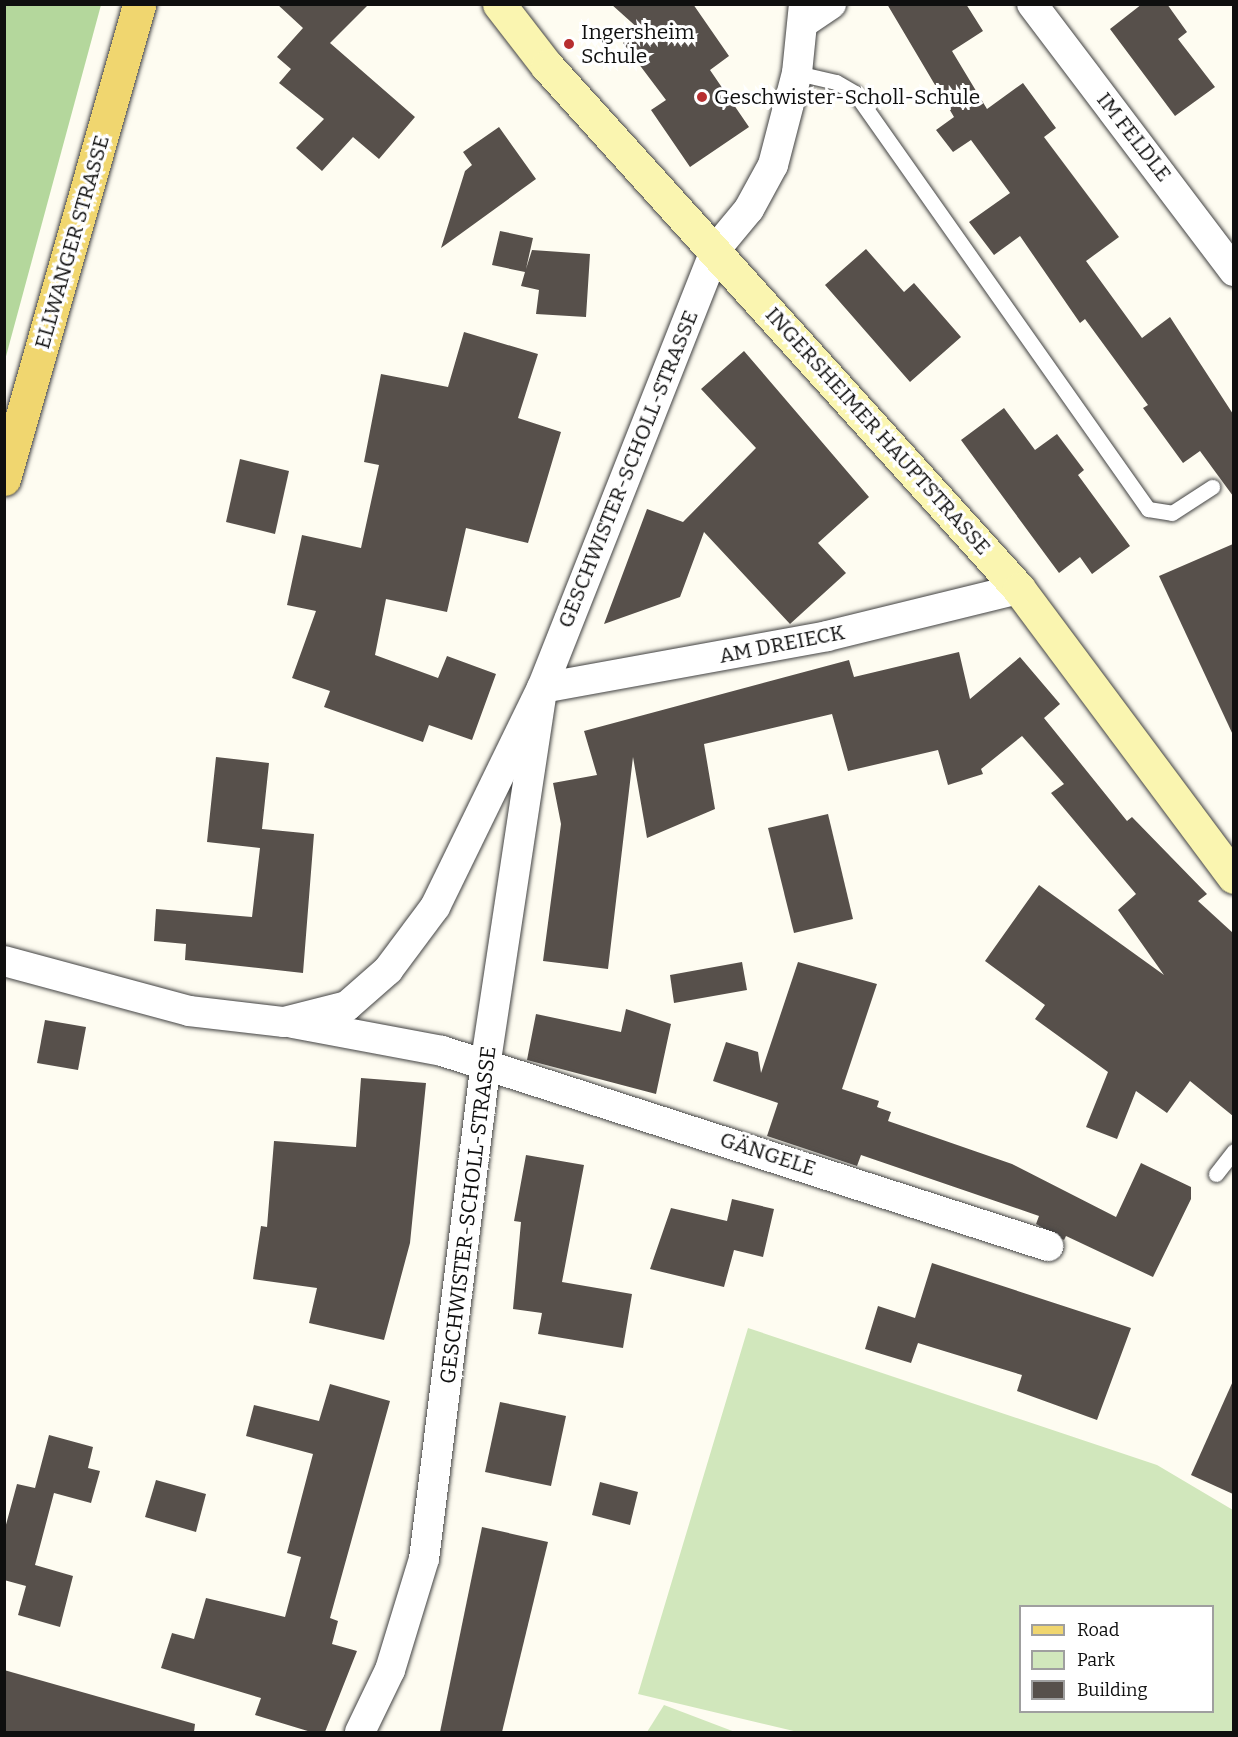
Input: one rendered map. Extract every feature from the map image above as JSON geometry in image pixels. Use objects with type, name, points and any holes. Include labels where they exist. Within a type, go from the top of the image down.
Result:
[{"type":"main road","name":"ELLWANGER STRASSE","points":[[4,479],[139,4]]},
{"type":"street","name":"INGERSHEIMER HAUPTSTRASSE","points":[[499,4],[547,66],[1019,589],[1233,878]]},
{"type":"street","points":[[804,14],[831,4]]},
{"type":"street","name":"IM FELDLE","points":[[1032,4],[1233,271]]},
{"type":"street","name":"GESCHWISTER-SCHOLL-STRASSE","points":[[4,961],[189,1011],[284,1022],[347,1006],[388,970],[435,908],[542,688],[715,250],[749,209],[772,165],[797,73],[804,14]]},
{"type":"street","name":"AM DREIECK","points":[[542,688],[827,636],[1019,589]]},
{"type":"street","name":"GESCHWISTER-SCHOLL-STRASSE","points":[[360,1732],[390,1670],[424,1559],[485,1067],[542,688]]},
{"type":"street","name":"GÄNGELE","points":[[284,1022],[442,1051],[485,1067],[1048,1246]]},
{"type":"lane","points":[[797,73],[836,82],[855,93],[1148,509],[1172,513],[1212,487]]},
{"type":"lane","points":[[1216,1174],[1233,1151]]},
{"type":"green space","points":[[4,5],[101,5],[5,360]]},
{"type":"green space","points":[[748,1328],[1157,1465],[1233,1510],[1233,1732],[798,1732],[638,1694]]},
{"type":"green space","points":[[664,1705],[735,1732],[647,1732]]},
{"type":"building","points":[[277,4],[369,4],[330,43],[415,117],[379,159],[353,137],[322,171],[296,148],[324,119],[279,83],[291,69],[277,57],[303,28]]},
{"type":"building","points":[[611,4],[693,4],[729,56],[710,70],[749,127],[690,167],[651,110],[666,100],[623,43],[640,30]]},
{"type":"building","points":[[887,4],[966,4],[983,31],[952,51],[987,109],[1023,83],[1056,128],[1044,137],[1119,237],[1086,261],[1142,338],[1170,317],[1233,414],[1233,496],[1200,451],[1183,463],[1143,408],[1148,405],[1085,319],[1080,323],[1020,236],[994,255],[969,222],[1010,193],[971,140],[953,152],[936,130],[954,117]]},
{"type":"building","points":[[1142,4],[1167,4],[1187,32],[1178,39],[1215,87],[1175,116],[1110,29]]},
{"type":"building","points":[[499,127],[536,179],[441,248],[465,171],[472,165],[463,152]]},
{"type":"building","points":[[500,231],[533,238],[526,269],[532,250],[590,254],[586,317],[536,314],[539,290],[521,286],[525,272],[492,265]]},
{"type":"building","points":[[866,249],[904,292],[914,283],[961,337],[910,382],[825,285]]},
{"type":"building","points":[[464,332],[538,354],[518,418],[561,432],[528,543],[466,528],[447,612],[386,599],[375,655],[438,678],[447,656],[496,674],[472,740],[429,725],[423,742],[324,707],[330,691],[292,678],[316,611],[287,605],[302,535],[361,548],[379,465],[364,462],[381,374],[448,387]]},
{"type":"building","points":[[744,351],[869,497],[818,543],[846,573],[790,624],[704,532],[680,597],[604,624],[647,509],[683,522],[756,448],[701,389]]},
{"type":"building","points":[[1004,408],[1035,450],[1057,434],[1084,470],[1078,475],[1130,546],[1092,574],[1080,557],[1059,573],[961,440]]},
{"type":"building","points":[[240,459],[289,471],[275,534],[226,522]]},
{"type":"building","points":[[1233,544],[1233,735],[1159,576]]},
{"type":"building","points":[[959,652],[970,699],[1020,657],[1060,704],[1044,718],[1127,821],[1132,817],[1207,894],[1198,901],[1233,933],[1233,1116],[1190,1081],[1167,1113],[1136,1091],[1117,1139],[1086,1127],[1108,1072],[1035,1019],[1045,1005],[985,961],[1039,885],[1164,975],[1118,910],[1136,894],[1051,793],[1064,784],[1022,736],[981,769],[983,774],[948,785],[938,750],[848,771],[832,714],[704,744],[715,809],[647,838],[633,757],[608,969],[543,961],[561,824],[553,783],[597,775],[584,731],[849,660],[854,677]]},
{"type":"building","points":[[216,757],[269,763],[262,829],[314,834],[303,973],[185,960],[186,944],[154,941],[156,909],[252,917],[260,848],[207,842]]},
{"type":"building","points":[[828,814],[853,919],[794,933],[768,828]]},
{"type":"building","points":[[742,962],[747,990],[674,1003],[670,975]]},
{"type":"building","points":[[798,962],[877,984],[842,1089],[879,1101],[877,1107],[891,1112],[888,1121],[1012,1164],[1116,1217],[1141,1163],[1191,1187],[1191,1199],[1153,1277],[1066,1236],[1064,1240],[1036,1224],[1039,1216],[861,1155],[857,1166],[767,1136],[778,1103],[713,1081],[726,1042],[758,1052],[761,1073]]},
{"type":"building","points":[[626,1009],[671,1024],[656,1094],[527,1060],[536,1014],[621,1032]]},
{"type":"building","points":[[45,1020],[86,1027],[78,1070],[37,1063]]},
{"type":"building","points":[[361,1078],[426,1083],[410,1243],[384,1340],[309,1323],[317,1288],[253,1279],[261,1226],[267,1227],[274,1141],[356,1147]]},
{"type":"building","points":[[526,1155],[584,1165],[562,1282],[632,1294],[623,1348],[538,1334],[542,1313],[513,1309],[521,1222],[514,1221]]},
{"type":"building","points":[[732,1199],[774,1209],[763,1257],[734,1250],[724,1287],[650,1269],[671,1208],[727,1221]]},
{"type":"building","points":[[932,1263],[1131,1328],[1097,1420],[1017,1391],[1022,1375],[918,1343],[911,1363],[865,1349],[878,1306],[915,1318]]},
{"type":"building","points":[[1233,1381],[1233,1494],[1191,1475]]},
{"type":"building","points":[[330,1384],[390,1401],[330,1618],[338,1621],[332,1644],[357,1651],[325,1732],[311,1732],[255,1715],[261,1698],[161,1668],[172,1633],[194,1639],[206,1598],[285,1617],[301,1557],[287,1553],[313,1454],[246,1436],[254,1405],[319,1421]]},
{"type":"building","points":[[500,1402],[566,1416],[551,1486],[485,1472]]},
{"type":"building","points":[[49,1435],[93,1447],[88,1468],[100,1471],[91,1503],[54,1493],[35,1565],[73,1576],[60,1627],[18,1615],[26,1586],[4,1580],[4,1532],[17,1484],[35,1488]]},
{"type":"building","points":[[156,1480],[206,1494],[196,1532],[145,1517]]},
{"type":"building","points":[[600,1482],[638,1492],[630,1525],[592,1515]]},
{"type":"building","points":[[482,1527],[548,1542],[502,1732],[440,1732]]},
{"type":"building","points":[[4,1670],[195,1724],[194,1732],[4,1732]]},
{"type":"place","name":"Ingersheim Schule","points":[[569,44]]},
{"type":"place","name":"Geschwister-Scholl-Schule","points":[[702,97]]}]
